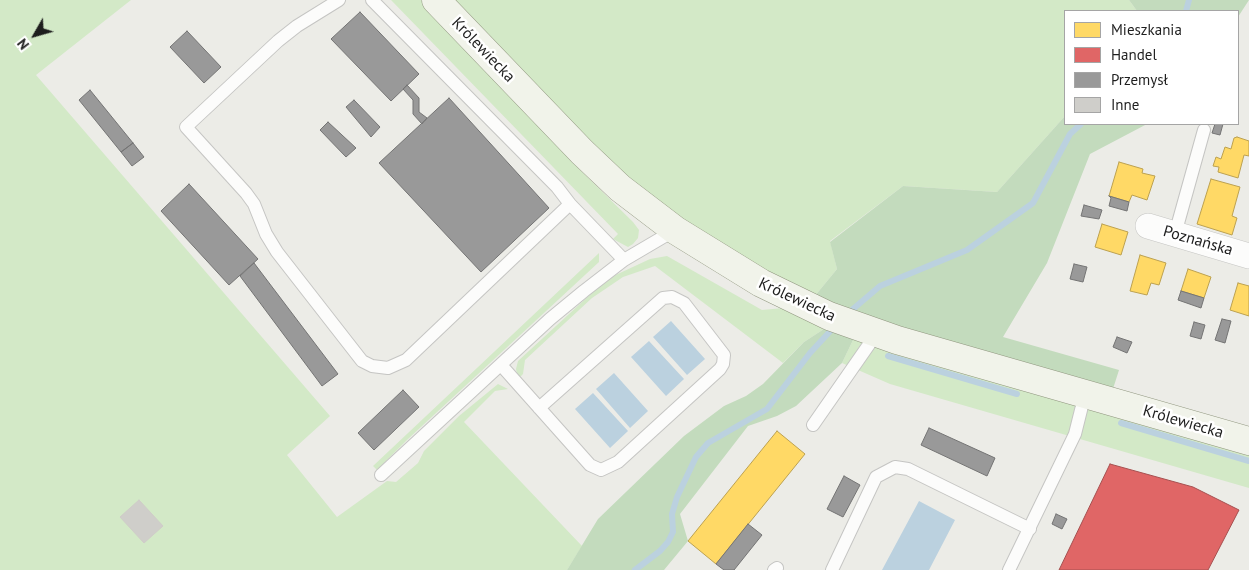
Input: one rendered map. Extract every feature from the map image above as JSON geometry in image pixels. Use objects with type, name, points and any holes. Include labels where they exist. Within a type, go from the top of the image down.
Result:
[{"type":"main road","name":"Królewiecka","points":[[436,0],[582,152],[640,204],[675,230],[761,283],[853,325],[1249,441]]},
{"type":"street","name":"Poznańska","points":[[1148,226],[1249,256]]},
{"type":"lane","points":[[339,0],[297,26],[278,41],[186,127],[246,193],[254,204],[266,234],[277,252],[362,361],[372,366],[388,368],[406,360],[570,204]]},
{"type":"lane","points":[[372,0],[558,188],[570,204],[624,260]]},
{"type":"lane","points":[[1175,234],[1204,130]]},
{"type":"lane","points":[[382,475],[550,319],[624,260],[675,230]]},
{"type":"lane","points":[[501,365],[539,408],[590,464],[601,470],[607,469],[618,462],[720,368],[723,364],[724,355],[684,303],[672,297],[663,298],[539,408]]},
{"type":"lane","points":[[813,425],[853,325]]},
{"type":"lane","points":[[1009,570],[1075,434],[1085,394]]},
{"type":"lane","points":[[832,570],[876,477],[894,467],[908,469],[1030,529]]},
{"type":"green space","points":[[0,0],[131,0],[36,75],[330,416],[287,455],[337,517],[387,481],[396,482],[418,463],[424,451],[459,416],[498,384],[508,389],[495,391],[464,422],[582,546],[567,570],[0,570]]},
{"type":"green space","points":[[391,0],[421,0],[552,136],[572,162],[633,222],[639,230],[638,238],[633,244],[628,247],[613,239],[618,234]]},
{"type":"green space","points":[[450,0],[1129,0],[1136,10],[1064,10],[1064,117],[997,192],[903,186],[830,241],[837,269],[814,297],[747,265],[622,177]]},
{"type":"green space","points":[[1129,0],[1249,0],[1239,15],[1239,10],[1136,10]]},
{"type":"green space","points":[[1064,117],[1064,125],[1145,125],[1090,154],[1047,263],[1003,337],[1119,370],[1112,392],[893,329],[814,297],[837,269],[830,242],[903,186],[997,192]]},
{"type":"green space","points":[[599,253],[599,262],[377,470],[373,466]]},
{"type":"green space","points":[[667,256],[762,310],[783,308],[827,327],[804,342],[783,363],[655,266],[623,277],[592,298],[525,360],[523,374],[518,379],[516,369],[518,361],[607,279],[650,259]]},
{"type":"green space","points":[[827,327],[854,338],[842,363],[796,406],[777,416],[748,426],[680,514],[688,541],[664,570],[567,570],[598,519],[684,436],[724,406],[746,396],[763,384],[804,342]]},
{"type":"green space","points":[[854,338],[1249,452],[1249,488],[890,384],[842,363]]},
{"type":"water","points":[[671,321],[705,359],[687,375],[653,337]]},
{"type":"water","points":[[649,341],[684,379],[666,396],[631,357]]},
{"type":"water","points":[[614,373],[648,411],[630,428],[596,389]]},
{"type":"water","points":[[593,393],[628,431],[610,448],[575,409]]},
{"type":"water","points":[[919,501],[955,520],[929,570],[882,570]]},
{"type":"building: Mieszkania","points":[[1237,137],[1249,141],[1249,156],[1244,155],[1238,178],[1218,172],[1219,167],[1213,166],[1216,157],[1221,159],[1225,147],[1231,149],[1234,138]]},
{"type":"building: Mieszkania","points":[[1119,162],[1143,169],[1142,173],[1155,176],[1147,200],[1132,195],[1129,202],[1109,196]]},
{"type":"building: Mieszkania","points":[[1211,179],[1240,187],[1232,216],[1237,218],[1232,235],[1197,224]]},
{"type":"building: Mieszkania","points":[[1102,224],[1128,232],[1121,255],[1095,247]]},
{"type":"building: Mieszkania","points":[[1140,255],[1166,263],[1159,285],[1151,283],[1147,295],[1130,291]]},
{"type":"building: Mieszkania","points":[[1188,269],[1211,277],[1204,298],[1181,291]]},
{"type":"building: Mieszkania","points":[[1238,283],[1249,286],[1249,316],[1230,310]]},
{"type":"building: Mieszkania","points":[[777,431],[805,454],[716,564],[688,541]]},
{"type":"building: Handel","points":[[1110,464],[1193,487],[1239,510],[1208,570],[1059,570]]},
{"type":"building: Przemysł","points":[[360,12],[419,74],[391,101],[331,39]]},
{"type":"building: Przemysł","points":[[187,31],[221,67],[204,83],[170,47]]},
{"type":"building: Przemysł","points":[[407,85],[419,98],[419,112],[427,118],[422,124],[413,114],[413,100],[403,89]]},
{"type":"building: Przemysł","points":[[90,90],[133,143],[121,152],[79,100]]},
{"type":"building: Przemysł","points":[[449,98],[549,208],[481,272],[379,163]]},
{"type":"building: Przemysł","points":[[354,100],[380,127],[371,137],[346,107]]},
{"type":"building: Przemysł","points":[[328,122],[356,148],[346,157],[320,130]]},
{"type":"building: Przemysł","points":[[1215,125],[1223,125],[1220,135],[1212,133]]},
{"type":"building: Przemysł","points":[[133,143],[144,157],[132,166],[121,152]]},
{"type":"building: Przemysł","points":[[189,184],[258,259],[229,285],[161,211]]},
{"type":"building: Przemysł","points":[[1109,196],[1129,202],[1127,211],[1109,206],[1111,198]]},
{"type":"building: Przemysł","points":[[1084,205],[1102,210],[1099,219],[1081,216]]},
{"type":"building: Przemysł","points":[[254,263],[338,374],[322,386],[240,276]]},
{"type":"building: Przemysł","points":[[1074,264],[1087,267],[1083,282],[1070,279]]},
{"type":"building: Przemysł","points":[[1181,291],[1204,298],[1201,308],[1178,300]]},
{"type":"building: Przemysł","points":[[1222,319],[1231,321],[1225,343],[1215,340]]},
{"type":"building: Przemysł","points":[[1194,322],[1205,325],[1201,339],[1190,336]]},
{"type":"building: Przemysł","points":[[1117,337],[1132,342],[1127,353],[1113,347]]},
{"type":"building: Przemysł","points":[[403,390],[419,407],[374,450],[358,433]]},
{"type":"building: Przemysł","points":[[929,428],[995,458],[987,476],[921,445]]},
{"type":"building: Przemysł","points":[[844,476],[860,485],[843,517],[827,509]]},
{"type":"building: Przemysł","points":[[1056,514],[1067,519],[1062,529],[1052,524]]},
{"type":"building: Przemysł","points":[[748,524],[762,535],[734,570],[724,570],[716,564]]},
{"type":"building: Inne","points":[[139,500],[163,526],[144,543],[120,517]]},
{"type":"waterway","points":[[1186,10],[1189,0]]},
{"type":"waterway","points":[[846,315],[880,286],[967,250],[1033,203],[1070,134],[1080,125]]},
{"type":"waterway","points":[[635,570],[660,551],[668,542],[673,532],[672,514],[677,497],[696,457],[708,443],[767,409],[810,353],[835,326]]},
{"type":"waterway","points":[[888,356],[1017,394]]},
{"type":"waterway","points":[[1121,423],[1249,461]]}]
